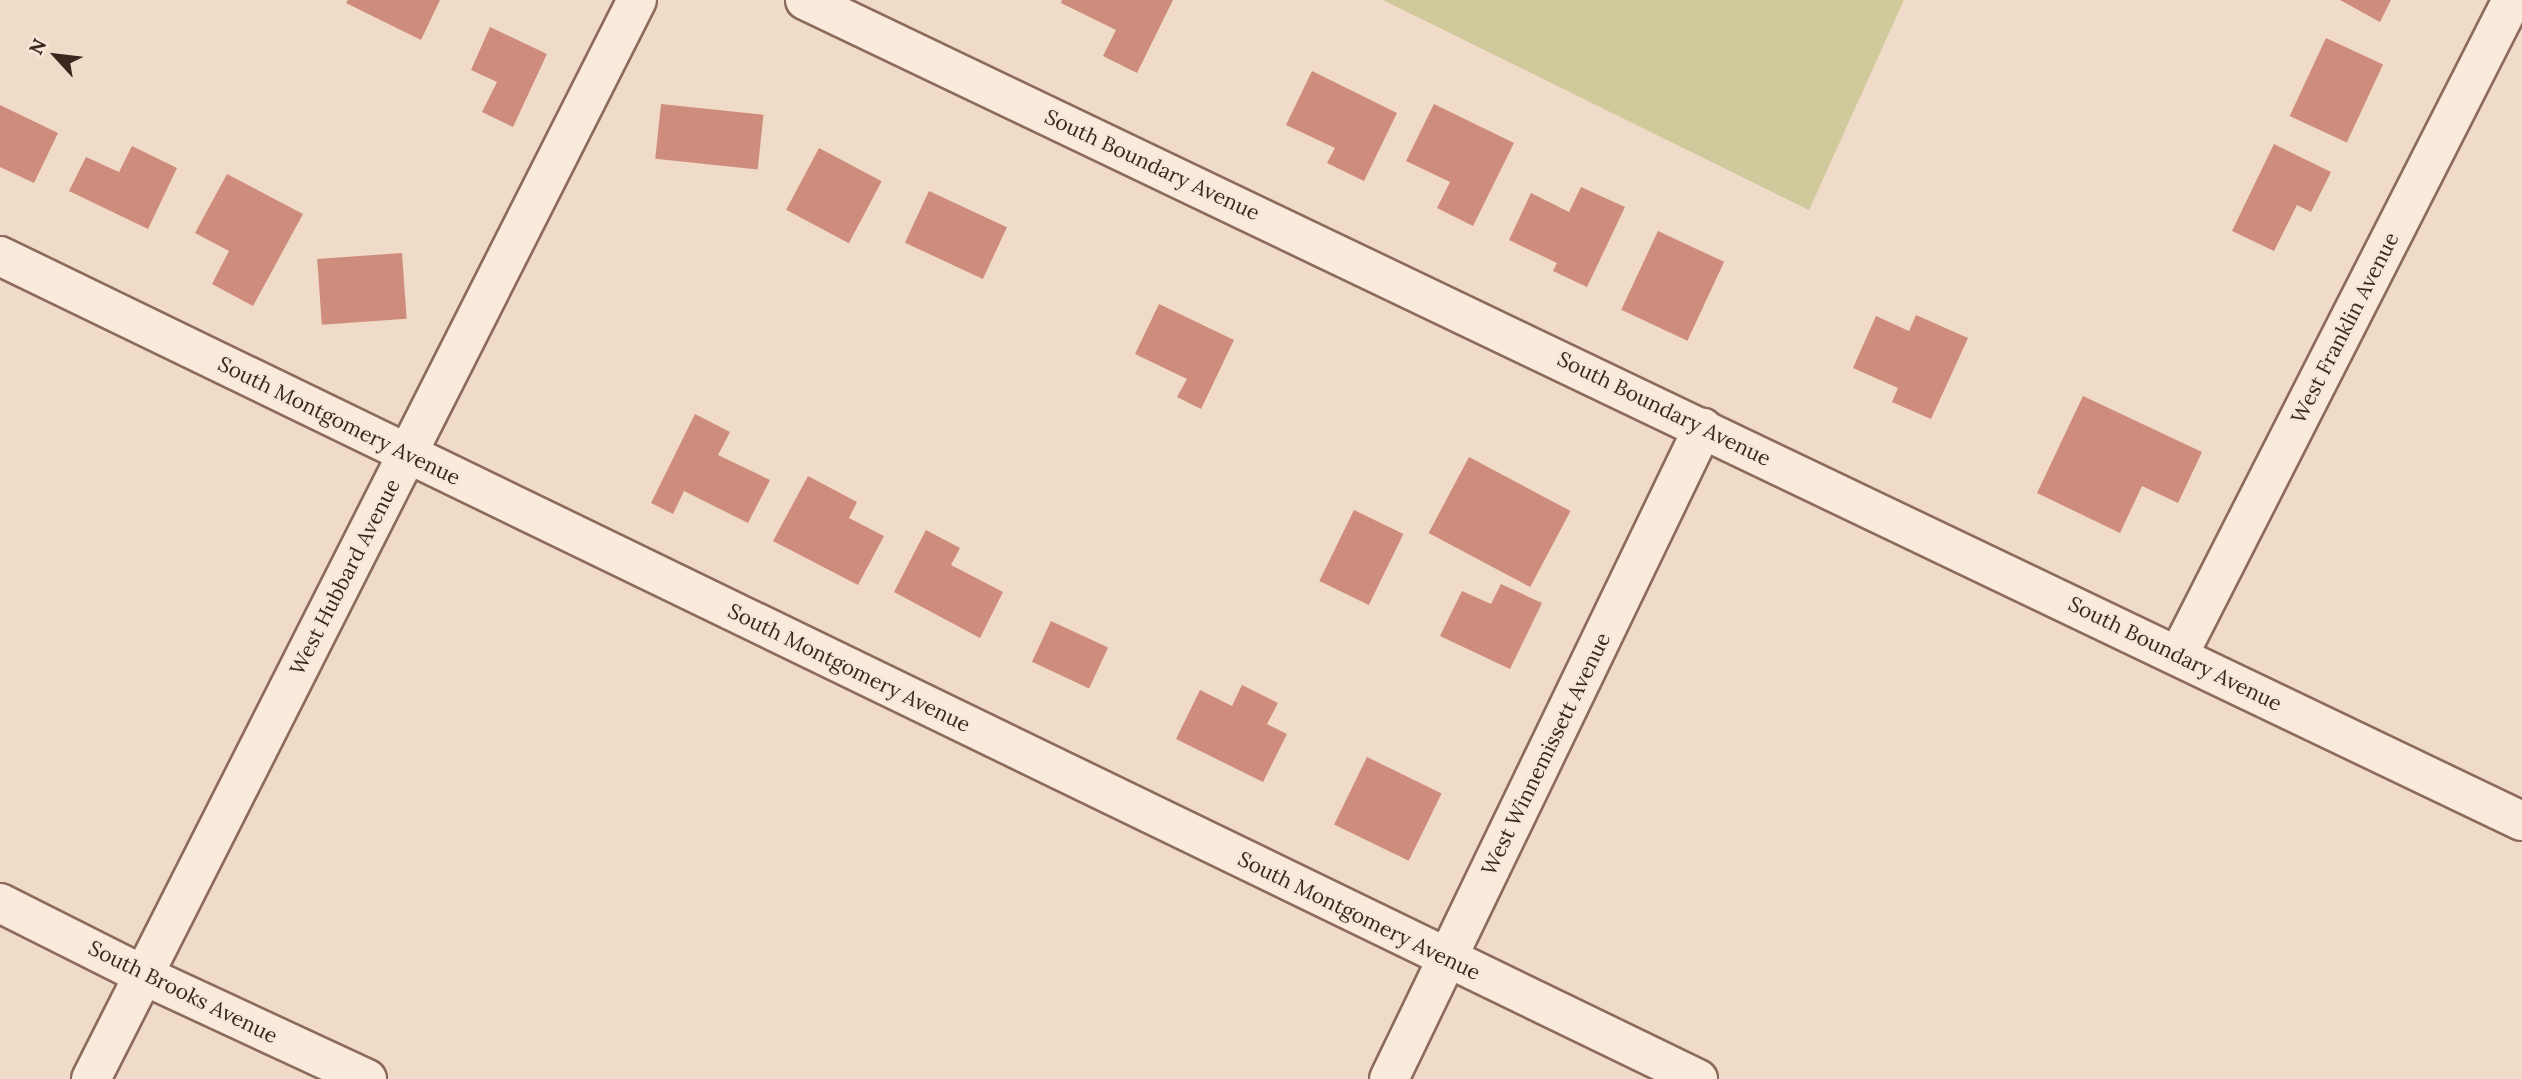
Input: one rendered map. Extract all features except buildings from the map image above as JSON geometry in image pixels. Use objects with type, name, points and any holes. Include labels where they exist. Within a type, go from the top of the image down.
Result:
[{"type":"street","name":"West Hubbard Avenue","points":[[91,1079],[637,0]]},
{"type":"street","name":"South Boundary Avenue","points":[[805,0],[2522,821]]},
{"type":"street","name":"West Franklin Avenue","points":[[2179,656],[2512,0]]},
{"type":"street","name":"South Montgomery Avenue","points":[[0,256],[1698,1079]]},
{"type":"street","name":"West Winnemissett Avenue","points":[[1389,1079],[1703,428]]},
{"type":"street","name":"South Brooks Avenue","points":[[0,903],[144,975],[367,1079]]},
{"type":"shaded area","points":[[1383,0],[1904,0],[1809,210]]}]
